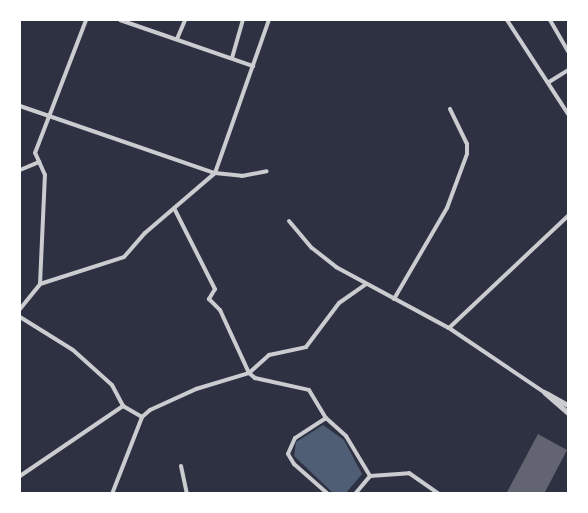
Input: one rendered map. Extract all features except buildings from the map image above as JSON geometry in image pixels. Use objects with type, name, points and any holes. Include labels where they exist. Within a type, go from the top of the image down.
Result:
[{"type":"street","points":[[40,284],[45,175],[35,153],[40,137],[52,117],[86,20]]},
{"type":"street","points":[[120,20],[253,66]]},
{"type":"street","points":[[177,39],[185,20]]},
{"type":"street","points":[[232,58],[243,20]]},
{"type":"street","points":[[20,309],[40,284],[124,257],[215,172],[269,20]]},
{"type":"street","points":[[507,20],[568,114]]},
{"type":"street","points":[[550,20],[568,51]]},
{"type":"street","points":[[549,82],[568,70]]},
{"type":"street","points":[[20,106],[215,172],[242,176],[267,171]]},
{"type":"street","points":[[394,299],[447,208],[467,154],[467,144],[450,110]]},
{"type":"street","points":[[20,170],[39,162]]},
{"type":"street","points":[[174,208],[215,289],[209,299],[220,310],[249,373],[255,378],[309,390],[326,418],[346,436],[370,476]]},
{"type":"street","points":[[449,328],[568,216]]},
{"type":"street","points":[[289,221],[312,248],[366,284],[449,328],[544,392],[568,405]]},
{"type":"street","points":[[112,494],[142,417],[196,388],[249,373],[269,355],[306,347],[339,303],[366,284]]},
{"type":"street","points":[[20,317],[73,350],[112,385],[123,406],[142,417]]},
{"type":"street","points":[[544,392],[568,413]]},
{"type":"street","points":[[20,476],[123,406]]},
{"type":"street","points":[[326,418],[295,438],[288,454],[294,464],[328,494]]},
{"type":"street","points":[[181,466],[187,494]]},
{"type":"street","points":[[355,494],[370,476],[409,473],[439,494]]},
{"type":"water","points":[[323,425],[344,440],[362,474],[346,493],[333,493],[294,456],[296,442]]}]
